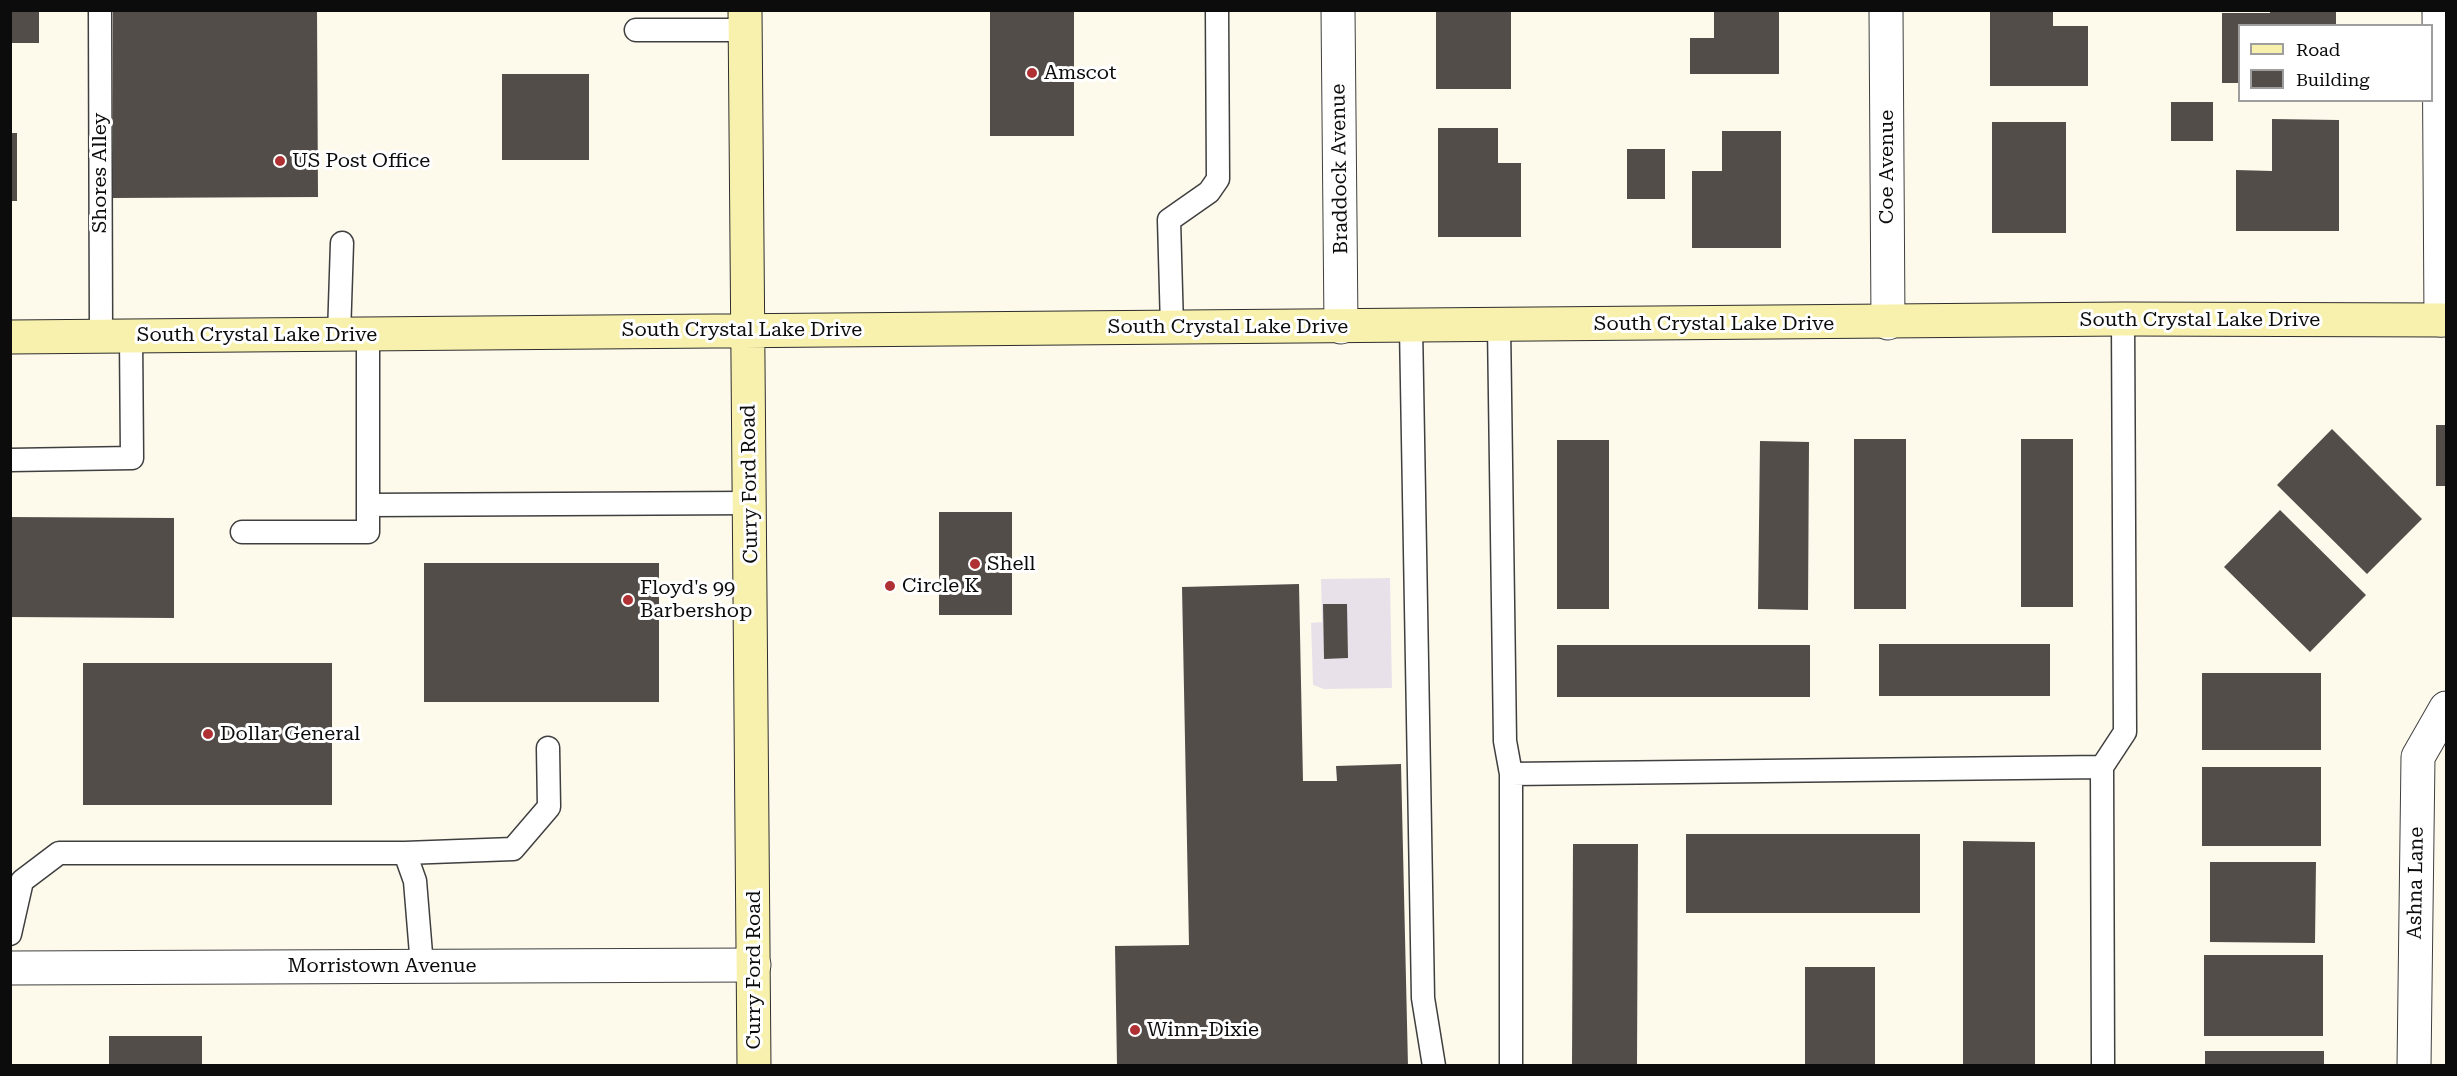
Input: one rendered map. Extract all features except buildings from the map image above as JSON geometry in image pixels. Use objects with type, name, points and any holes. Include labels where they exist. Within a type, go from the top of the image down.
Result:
[{"type":"street","name":"Braddock Avenue","points":[[1338,10],[1341,327]]},
{"type":"street","name":"Coe Avenue","points":[[1886,10],[1888,323]]},
{"type":"street","points":[[2439,10],[2444,320]]},
{"type":"street","name":"Curry Ford Road","points":[[745,20],[751,504],[754,1065]]},
{"type":"street","name":"South Crystal Lake Drive","points":[[10,337],[749,329],[1888,323],[2123,319],[2444,320]]},
{"type":"street","name":"Ashna Lane","points":[[2414,1065],[2418,757],[2446,708]]},
{"type":"street","name":"Morristown Avenue","points":[[10,968],[754,965]]},
{"type":"lane","name":"Shores Alley","points":[[10,460],[132,458],[116,336],[99,10]]},
{"type":"lane","points":[[1172,327],[1169,220],[1209,192],[1218,179],[1217,10]]},
{"type":"lane","points":[[636,30],[745,20]]},
{"type":"lane","points":[[242,532],[368,532],[368,505],[353,335],[342,243]]},
{"type":"lane","points":[[2103,1065],[2102,767],[2125,732],[2123,319]]},
{"type":"lane","points":[[1499,326],[1505,741],[1512,774],[1511,1065]]},
{"type":"lane","points":[[1411,327],[1423,999],[1434,1065]]},
{"type":"lane","points":[[368,505],[751,504]]},
{"type":"lane","points":[[10,934],[22,881],[59,854],[405,854],[513,849],[549,807],[548,748]]},
{"type":"lane","points":[[1512,774],[2102,767]]},
{"type":"lane","points":[[405,854],[416,881],[422,966]]},
{"type":"shaded area","points":[[1390,578],[1392,688],[1324,689],[1313,685],[1311,623],[1322,622],[1321,579]]},
{"type":"place","name":"Amscot","points":[[1032,73]]},
{"type":"place","name":"US Post Office","points":[[280,161]]},
{"type":"place","name":"Shell","points":[[975,564]]},
{"type":"place","name":"Circle K","points":[[890,586]]},
{"type":"place","name":"Floyd's 99 Barbershop","points":[[628,600]]},
{"type":"place","name":"Dollar General","points":[[208,734]]},
{"type":"place","name":"Winn-Dixie","points":[[1135,1030]]}]
